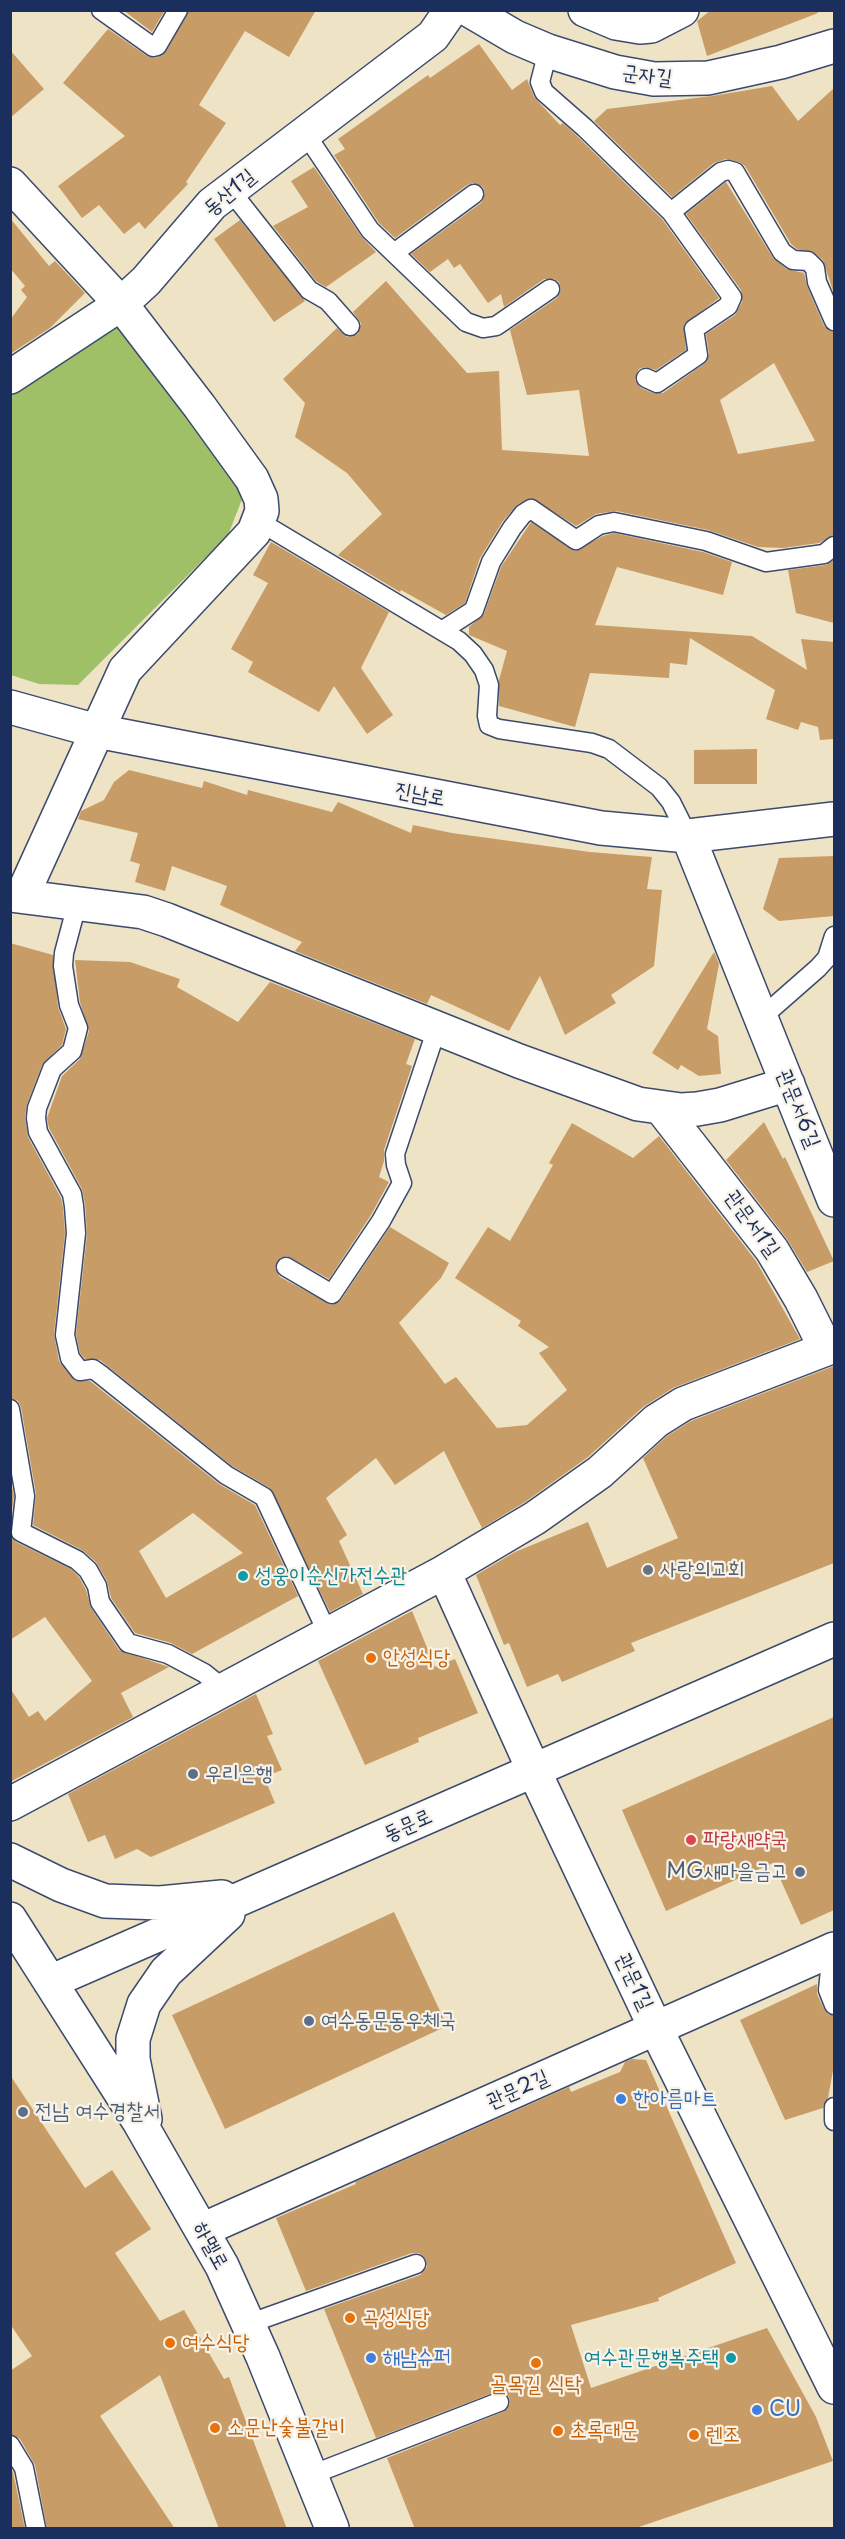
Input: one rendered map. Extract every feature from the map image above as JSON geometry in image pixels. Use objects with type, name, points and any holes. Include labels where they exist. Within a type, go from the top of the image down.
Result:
[{"type":"street","name":"동산1길","points":[[10,377],[121,304],[146,281],[212,204],[433,36],[451,10]]},
{"type":"street","points":[[585,10],[603,19],[640,27],[657,23],[682,10]]},
{"type":"street","name":"군자길","points":[[484,14],[515,37],[548,51],[615,72],[654,79],[681,80],[740,71],[833,48]]},
{"type":"street","points":[[10,184],[121,304],[244,467],[261,499],[260,522],[131,661],[16,896],[143,912],[167,920],[620,1098],[681,1110],[720,1105],[788,1084]]},
{"type":"street","name":"진남로","points":[[10,707],[97,732],[601,828],[688,836],[834,819]]},
{"type":"street","name":"관문서6길","points":[[688,836],[834,1200]]},
{"type":"street","name":"관문서1길","points":[[662,1108],[772,1250],[830,1347]]},
{"type":"street","points":[[10,1804],[444,1572],[569,1495],[669,1412],[683,1404],[830,1347]]},
{"type":"street","name":"관문1길","points":[[444,1572],[534,1771],[656,2029],[834,2387]]},
{"type":"street","name":"동문로","points":[[51,1982],[834,1639]]},
{"type":"street","points":[[10,1860],[61,1885],[105,1901],[160,1902],[249,1895]]},
{"type":"street","points":[[149,2139],[133,2059],[133,2039],[144,2004],[151,1990],[179,1959],[249,1895]]},
{"type":"street","points":[[10,1919],[51,1982]]},
{"type":"street","name":"관문2길","points":[[202,2230],[833,1950]]},
{"type":"street","name":"하멜로","points":[[51,1982],[149,2139],[202,2230],[248,2324],[332,2529]]},
{"type":"lane","points":[[101,10],[153,47],[157,46],[178,10]]},
{"type":"lane","points":[[548,51],[540,82],[543,92],[593,136],[670,212],[732,297],[728,306],[694,329],[698,355],[657,383],[646,378]]},
{"type":"lane","points":[[305,133],[362,220],[466,322],[490,328],[504,322],[550,289]]},
{"type":"lane","points":[[670,212],[721,172],[728,170],[735,172],[782,252],[794,260],[808,261],[815,268],[817,282],[834,321]]},
{"type":"lane","points":[[230,190],[309,290],[328,301],[350,326]]},
{"type":"lane","points":[[394,253],[474,194]]},
{"type":"lane","points":[[443,630],[474,610],[491,562],[512,528],[523,514],[531,509],[576,540],[599,525],[614,522],[706,541],[766,562],[824,554],[834,546]]},
{"type":"lane","points":[[260,522],[443,630],[473,654],[484,670],[489,685],[487,716],[489,725],[499,729],[592,743],[609,749],[659,787],[671,802],[688,836]]},
{"type":"lane","points":[[77,904],[64,952],[63,966],[67,997],[78,1028],[72,1051],[52,1070],[37,1108],[36,1118],[38,1132],[72,1194],[75,1206],[76,1233],[65,1335],[70,1358],[80,1371],[93,1369],[226,1475],[264,1497],[328,1634]]},
{"type":"lane","points":[[761,1018],[827,958],[834,936]]},
{"type":"lane","points":[[286,1267],[332,1294],[381,1221],[402,1183],[395,1154],[437,1028]]},
{"type":"lane","points":[[10,1409],[25,1496],[21,1532],[77,1560],[88,1570],[97,1586],[100,1602],[128,1643],[168,1654],[204,1673],[224,1689]]},
{"type":"lane","points":[[833,1950],[828,1990],[834,2005]]},
{"type":"lane","points":[[834,2108],[834,2121]]},
{"type":"lane","points":[[248,2324],[416,2264]]},
{"type":"lane","points":[[311,2475],[499,2402]]},
{"type":"lane","points":[[10,2445],[24,2468],[36,2529]]},
{"type":"green space","points":[[121,322],[246,489],[228,535],[78,685],[39,684],[11,675],[11,392]]},
{"type":"building","points":[[123,10],[165,10],[152,32]]},
{"type":"building","points":[[189,10],[316,10],[289,57],[245,31],[199,105],[226,123],[186,182],[188,184],[145,229],[139,222],[124,234],[99,205],[82,218],[58,186],[125,136],[63,83],[108,29],[147,56],[155,58],[163,55]]},
{"type":"building","points":[[711,10],[817,10],[818,13],[707,56],[697,21]]},
{"type":"building","points":[[479,44],[512,90],[527,79],[534,97],[560,125],[563,123],[662,219],[719,298],[684,324],[686,350],[656,370],[645,367],[639,369],[635,380],[641,388],[653,393],[663,393],[704,364],[709,354],[706,334],[735,315],[742,302],[741,290],[686,214],[726,182],[773,258],[787,269],[804,273],[824,326],[834,332],[834,535],[819,543],[783,548],[758,547],[708,530],[616,511],[596,514],[576,526],[531,498],[517,505],[503,521],[480,558],[465,603],[446,615],[401,590],[400,592],[338,555],[382,514],[347,473],[295,437],[305,403],[283,379],[337,328],[347,337],[358,334],[361,323],[353,312],[386,281],[467,373],[499,371],[502,450],[589,456],[579,390],[527,395],[510,330],[557,298],[561,289],[559,282],[554,279],[544,279],[504,307],[501,294],[488,303],[460,264],[454,268],[448,259],[430,272],[411,254],[481,203],[485,193],[483,187],[473,183],[467,185],[395,238],[379,223],[334,155],[345,149],[338,139],[428,75],[430,78]],"holes":[[[774,363],[815,441],[738,454],[720,400]]]},
{"type":"building","points":[[10,50],[44,89],[10,118]]},
{"type":"building","points":[[772,86],[798,121],[834,88],[834,294],[823,260],[815,253],[797,249],[791,244],[745,166],[726,159],[714,163],[672,197],[594,121],[607,109]]},
{"type":"building","points":[[314,167],[361,236],[376,252],[326,287],[316,281],[273,226],[308,207],[291,181]]},
{"type":"building","points":[[10,218],[49,266],[55,261],[85,293],[50,328],[10,354],[10,320],[27,297],[21,290],[25,286],[10,268]]},
{"type":"building","points":[[240,220],[305,301],[274,322],[214,239]]},
{"type":"building","points":[[531,522],[575,551],[603,536],[614,533],[703,552],[732,562],[723,595],[617,567],[595,625],[752,636],[807,670],[801,639],[834,642],[834,739],[820,740],[818,727],[801,722],[798,730],[766,719],[775,690],[690,638],[687,665],[670,663],[669,678],[590,673],[575,727],[499,706],[499,680],[507,651],[469,635],[469,627],[484,614],[501,567]]},
{"type":"building","points":[[271,542],[389,612],[361,668],[393,715],[367,734],[334,686],[319,712],[248,672],[253,662],[231,649],[268,583],[253,575]]},
{"type":"building","points":[[834,560],[834,623],[796,613],[788,570],[826,565]]},
{"type":"building","points":[[757,749],[757,784],[694,784],[694,750]]},
{"type":"building","points":[[129,770],[202,788],[204,781],[247,795],[248,790],[332,812],[338,802],[411,833],[413,825],[452,833],[590,852],[652,857],[647,889],[662,890],[654,966],[611,995],[616,1003],[565,1035],[540,976],[509,1031],[431,995],[427,1004],[295,951],[302,942],[220,905],[227,886],[172,866],[165,891],[135,882],[140,864],[130,861],[138,833],[78,819],[81,811],[104,800],[114,782]]},
{"type":"building","points":[[834,856],[834,916],[779,921],[763,909],[779,858]]},
{"type":"building","points":[[10,943],[53,955],[58,1007],[66,1029],[62,1045],[42,1065],[27,1104],[25,1117],[28,1137],[61,1198],[63,1207],[65,1233],[54,1334],[59,1361],[75,1381],[90,1381],[219,1484],[255,1505],[298,1596],[192,1654],[171,1643],[135,1633],[111,1598],[107,1581],[96,1562],[82,1550],[33,1525],[36,1494],[21,1407],[18,1401],[10,1398]],"holes":[[[193,1513],[243,1553],[166,1598],[139,1551]]]},
{"type":"building","points":[[714,952],[719,964],[707,1029],[718,1036],[721,1074],[699,1076],[681,1065],[678,1070],[652,1053]]},
{"type":"building","points":[[75,960],[130,962],[180,979],[177,987],[238,1022],[270,982],[415,1039],[406,1064],[412,1066],[384,1150],[384,1161],[379,1177],[389,1182],[371,1215],[329,1279],[287,1256],[280,1258],[275,1268],[280,1277],[332,1305],[341,1300],[390,1227],[449,1263],[441,1278],[399,1323],[445,1384],[456,1377],[497,1428],[527,1425],[567,1390],[539,1353],[549,1347],[518,1326],[521,1321],[455,1278],[488,1227],[510,1241],[553,1165],[549,1163],[572,1123],[633,1158],[659,1136],[756,1261],[800,1339],[673,1388],[643,1407],[588,1457],[525,1502],[482,1528],[444,1451],[395,1485],[376,1458],[326,1498],[347,1535],[339,1541],[363,1594],[330,1612],[270,1488],[232,1466],[100,1360],[85,1359],[80,1353],[76,1334],[87,1234],[85,1204],[82,1189],[49,1128],[47,1118],[62,1076],[80,1059],[89,1031],[80,1002]]},
{"type":"building","points":[[764,1122],[783,1159],[785,1157],[834,1261],[807,1272],[787,1239],[726,1160]]},
{"type":"building","points":[[834,1366],[834,1563],[631,1643],[635,1651],[562,1682],[558,1674],[527,1687],[509,1643],[504,1645],[476,1575],[515,1552],[588,1522],[607,1568],[678,1538],[643,1458],[667,1436],[691,1421]]},
{"type":"building","points":[[10,1478],[14,1496],[10,1525]]},
{"type":"building","points":[[10,1535],[16,1542],[71,1569],[79,1577],[86,1590],[91,1608],[119,1650],[169,1667],[121,1693],[133,1717],[10,1782],[10,1688],[29,1717],[38,1711],[45,1721],[92,1681],[45,1617],[10,1640]]},
{"type":"building","points":[[412,1611],[435,1667],[455,1659],[478,1713],[418,1738],[419,1742],[365,1765],[318,1661]]},
{"type":"building","name":"우리은행","points":[[256,1694],[273,1734],[267,1736],[282,1770],[264,1777],[275,1803],[151,1857],[137,1849],[115,1859],[105,1835],[88,1842],[68,1794]]},
{"type":"building","points":[[834,1717],[834,1910],[801,1925],[773,1863],[666,1911],[622,1810]]},
{"type":"building","name":"여수동문동우체국","points":[[394,1912],[447,2026],[225,2129],[172,2015]]},
{"type":"building","points":[[817,1984],[817,1994],[824,2009],[828,2014],[834,2016],[834,2065],[828,2098],[823,2108],[785,2120],[740,2020]]},
{"type":"building","points":[[632,2059],[646,2060],[736,2263],[658,2298],[659,2301],[571,2325],[591,2388],[767,2328],[816,2417],[833,2461],[633,2529],[415,2529],[387,2458],[503,2412],[510,2404],[509,2397],[501,2391],[495,2392],[376,2438],[324,2309],[420,2275],[427,2267],[426,2260],[419,2253],[412,2253],[306,2291],[276,2218],[569,2087],[571,2092],[620,2072],[625,2062]]},
{"type":"building","points":[[10,2075],[85,2188],[112,2170],[151,2229],[115,2253],[160,2321],[184,2310],[224,2379],[229,2377],[287,2529],[219,2529],[160,2375],[100,2416],[175,2529],[47,2529],[35,2465],[20,2439],[10,2434],[10,2371],[32,2356],[10,2324]]},
{"type":"building","points":[[10,2467],[13,2472],[25,2529],[10,2529]]},
{"type":"place","name":"사랑의교회","points":[[648,1570]]},
{"type":"place","name":"성웅이순신가전수관","points":[[243,1576]]},
{"type":"place","name":"안성식당","points":[[371,1658]]},
{"type":"place","name":"우리은행","points":[[193,1774]]},
{"type":"place","name":"파랑새약국","points":[[691,1840]]},
{"type":"place","name":"MG새마을금고","points":[[800,1872]]},
{"type":"place","name":"여수동문동우체국","points":[[309,2021]]},
{"type":"place","name":"한아름마트","points":[[621,2099]]},
{"type":"place","name":"전남 여수경찰서","points":[[23,2112]]},
{"type":"place","name":"곡성식당","points":[[350,2318]]},
{"type":"place","name":"여수식당","points":[[170,2343]]},
{"type":"place","name":"해남슈퍼","points":[[371,2358]]},
{"type":"place","name":"여수관문행복주택","points":[[731,2358]]},
{"type":"place","name":"골목길 식탁","points":[[536,2363]]},
{"type":"place","name":"CU","points":[[757,2410]]},
{"type":"place","name":"소문난숯불갈비","points":[[215,2428]]},
{"type":"place","name":"초록대문","points":[[558,2431]]},
{"type":"place","name":"렌조","points":[[694,2435]]}]
